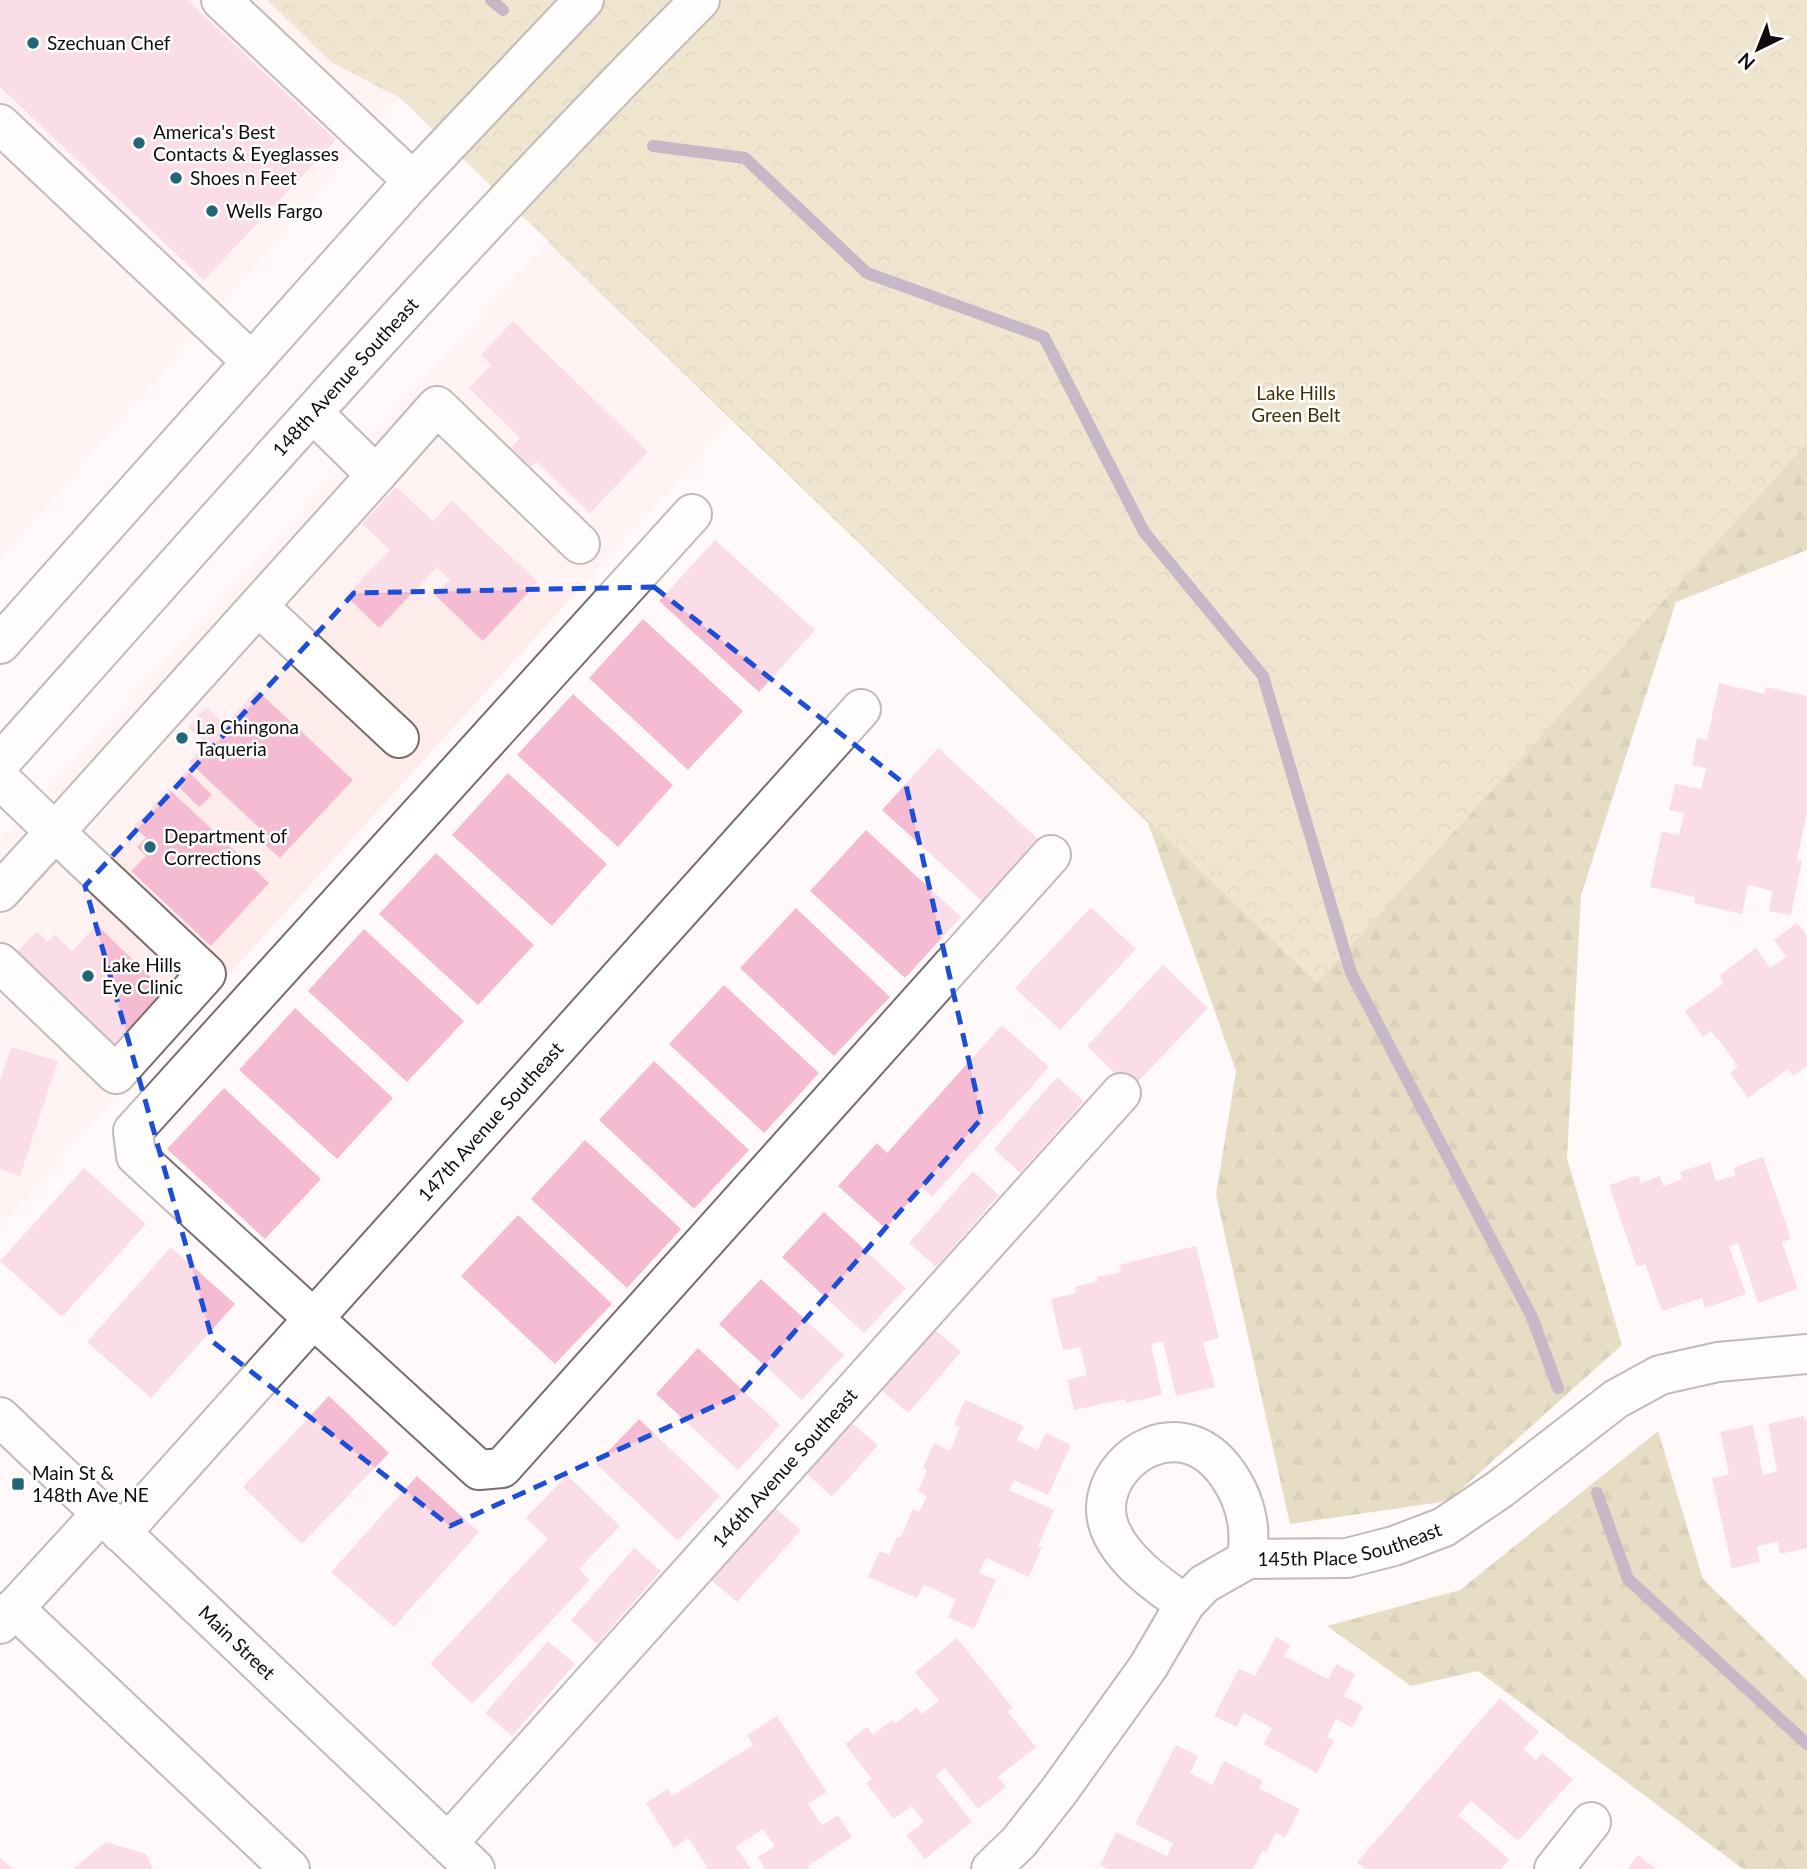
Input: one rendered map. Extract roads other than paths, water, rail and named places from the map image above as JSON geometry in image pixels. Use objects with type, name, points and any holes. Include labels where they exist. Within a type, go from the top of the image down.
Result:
[{"type":"street","points":[[221,0],[413,181]]},
{"type":"street","points":[[0,644],[413,181],[584,0]]},
{"type":"street","name":"148th Avenue Southeast","points":[[0,763],[471,237],[594,106],[700,0]]},
{"type":"street","points":[[0,124],[252,362]]},
{"type":"street","points":[[0,892],[437,406],[580,544]]},
{"type":"street","points":[[313,413],[376,475]]},
{"type":"street","points":[[692,514],[133,1131],[136,1156],[479,1470],[502,1468],[1051,855]]},
{"type":"street","points":[[258,606],[399,738]]},
{"type":"street","name":"147th Avenue Southeast","points":[[7,1616],[111,1523],[313,1319],[861,709]]},
{"type":"street","points":[[0,779],[206,974],[116,1073],[0,963]]},
{"type":"street","name":"146th Avenue Southeast","points":[[465,1861],[1121,1093]]},
{"type":"street","name":"145th Place Southeast","points":[[991,1869],[1018,1842],[1098,1739],[1148,1667],[1185,1604],[1204,1584],[1248,1559],[1347,1558],[1394,1546],[1444,1527],[1500,1489],[1616,1399],[1660,1375],[1718,1362],[1807,1354]]},
{"type":"street","name":"Main Street","points":[[0,1417],[465,1861]]},
{"type":"street","points":[[1185,1604],[1158,1586],[1135,1562],[1110,1529],[1106,1512],[1107,1493],[1114,1477],[1125,1463],[1142,1451],[1161,1444],[1183,1443],[1201,1450],[1222,1466],[1244,1507],[1248,1528],[1248,1559]]},
{"type":"street","points":[[7,1616],[290,1869]]},
{"type":"street","points":[[1554,1869],[1591,1822]]},
{"type":"waterway","points":[[491,0],[503,10]]},
{"type":"waterway","points":[[653,146],[745,158],[867,273],[1044,337],[1144,532],[1263,676],[1351,973],[1532,1317],[1558,1388]]},
{"type":"waterway","points":[[1597,1493],[1628,1579],[1807,1744]]},
{"type":"place","name":"Szechuan Chef","points":[[33,43]]},
{"type":"place","name":"America's Best Contacts & Eyeglasses","points":[[139,143]]},
{"type":"place","name":"Shoes n Feet","points":[[176,178]]},
{"type":"place","name":"Wells Fargo","points":[[212,211]]},
{"type":"place","name":"La Chingona Taqueria","points":[[182,738]]},
{"type":"place","name":"Department of Corrections","points":[[150,847]]},
{"type":"place","name":"Lake Hills Eye Clinic","points":[[88,976]]},
{"type":"place","name":"Main St & 148th Ave NE","points":[[18,1484]]},
{"type":"park label","name":"Lake Hills Green Belt","points":[[1296,404]]}]
